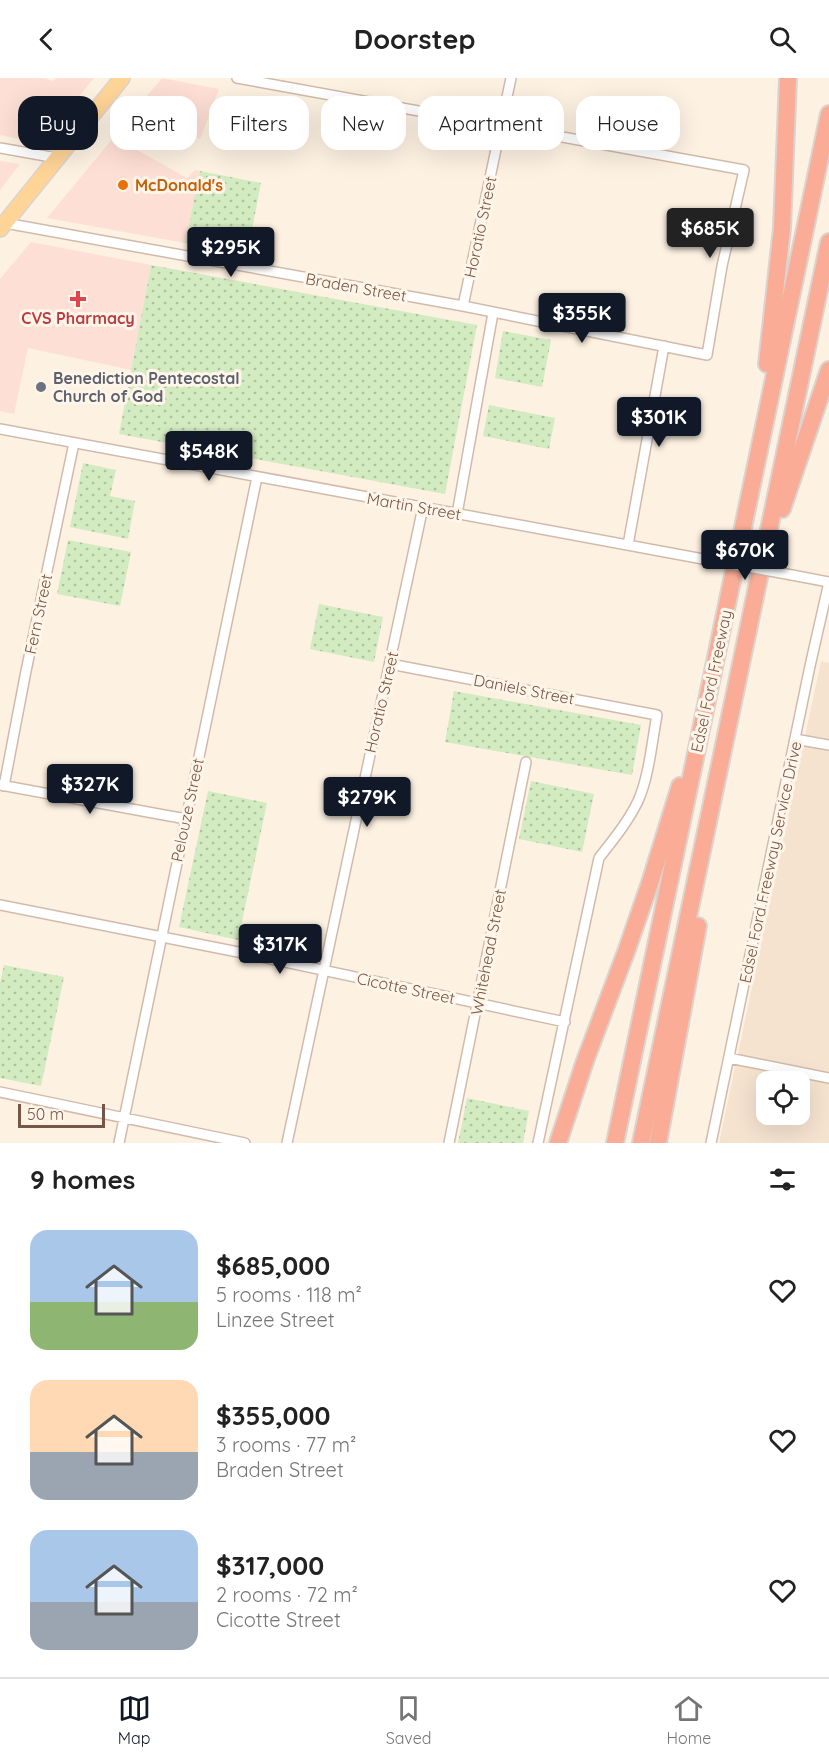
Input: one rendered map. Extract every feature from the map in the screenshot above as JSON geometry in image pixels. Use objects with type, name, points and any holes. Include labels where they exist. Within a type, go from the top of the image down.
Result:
[{"type":"highway","points":[[745,521],[748,458],[763,392],[782,228],[788,78]]},
{"type":"highway","name":"Edsel Ford Freeway","points":[[615,1143],[829,114]]},
{"type":"highway","name":"Edsel Ford Freeway","points":[[641,1143],[829,242]]},
{"type":"highway","points":[[765,548],[778,523],[829,370]]},
{"type":"highway","points":[[558,1143],[585,1061],[650,883],[675,799],[702,723]]},
{"type":"highway","points":[[658,1143],[700,914],[702,855]]},
{"type":"main road","points":[[2,226],[122,78]]},
{"type":"street","points":[[237,78],[418,111]]},
{"type":"street","name":"Horatio Street","points":[[507,96],[511,78]]},
{"type":"street","name":"Braden Street","points":[[2,226],[463,306],[707,354],[722,266],[744,170],[564,137]]},
{"type":"street","points":[[0,148],[57,158]]},
{"type":"street","name":"Horatio Street","points":[[463,306],[496,150]]},
{"type":"street","points":[[457,514],[493,313]]},
{"type":"street","points":[[628,545],[664,346]]},
{"type":"street","name":"Martin Street","points":[[0,429],[829,582]]},
{"type":"street","name":"Fern Street","points":[[2,785],[74,443]]},
{"type":"street","name":"Pelouze Street","points":[[119,1143],[257,477]]},
{"type":"street","name":"Horatio Street","points":[[287,1143],[423,507]]},
{"type":"street","name":"Edsel Ford Freeway Service Drive","points":[[711,1143],[829,582]]},
{"type":"street","name":"Daniels Street","points":[[390,664],[657,715],[639,800],[616,837],[599,858],[565,1022]]},
{"type":"street","points":[[795,740],[829,746]]},
{"type":"street","name":"Whitehead Street","points":[[449,1143],[526,762]]},
{"type":"street","points":[[2,785],[186,819]]},
{"type":"street","name":"Cicotte Street","points":[[0,905],[161,936],[565,1022]]},
{"type":"street","points":[[538,1143],[565,1022]]},
{"type":"street","points":[[729,1058],[829,1078]]},
{"type":"street","points":[[0,1092],[245,1143]]},
{"type":"shaded area","points":[[0,78],[42,78],[54,81],[56,78],[94,78],[79,96],[18,96],[18,139],[0,135]]},
{"type":"shaded area","points":[[162,78],[219,89],[216,96],[209,96],[209,115],[200,139],[197,137],[197,96],[147,96]]},
{"type":"shaded area","points":[[110,142],[110,150],[137,150],[187,178],[195,170],[200,171],[185,243],[47,218]]},
{"type":"shaded area","points":[[0,161],[20,164],[0,190]]},
{"type":"shaded area","points":[[31,242],[151,265],[131,370],[28,348],[14,414],[0,411],[0,279]]},
{"type":"shaded area","points":[[821,661],[829,663],[829,1143],[719,1143]]},
{"type":"green space","points":[[200,171],[261,183],[247,255],[185,243]]},
{"type":"green space","points":[[151,265],[477,325],[445,494],[119,434]]},
{"type":"green space","points":[[503,331],[551,340],[542,387],[495,378]]},
{"type":"green space","points":[[489,405],[555,418],[549,449],[483,436]]},
{"type":"green space","points":[[83,463],[116,470],[110,496],[135,501],[128,539],[70,527]]},
{"type":"green space","points":[[68,540],[131,552],[120,606],[57,594]]},
{"type":"green space","points":[[319,604],[383,617],[374,662],[310,649]]},
{"type":"green space","points":[[454,691],[641,725],[632,775],[445,742]]},
{"type":"green space","points":[[531,781],[594,794],[582,852],[519,839]]},
{"type":"green space","points":[[208,791],[267,803],[238,940],[179,927]]},
{"type":"green space","points":[[4,965],[64,977],[41,1086],[0,1078],[0,983]]},
{"type":"green space","points":[[467,1098],[529,1111],[523,1143],[458,1143]]},
{"type":"place","name":"McDonald's","points":[[123,185]]},
{"type":"place","name":"CVS Pharmacy","points":[[78,299]]},
{"type":"place","name":"Benediction Pentecostal Church of God","points":[[41,387]]}]
